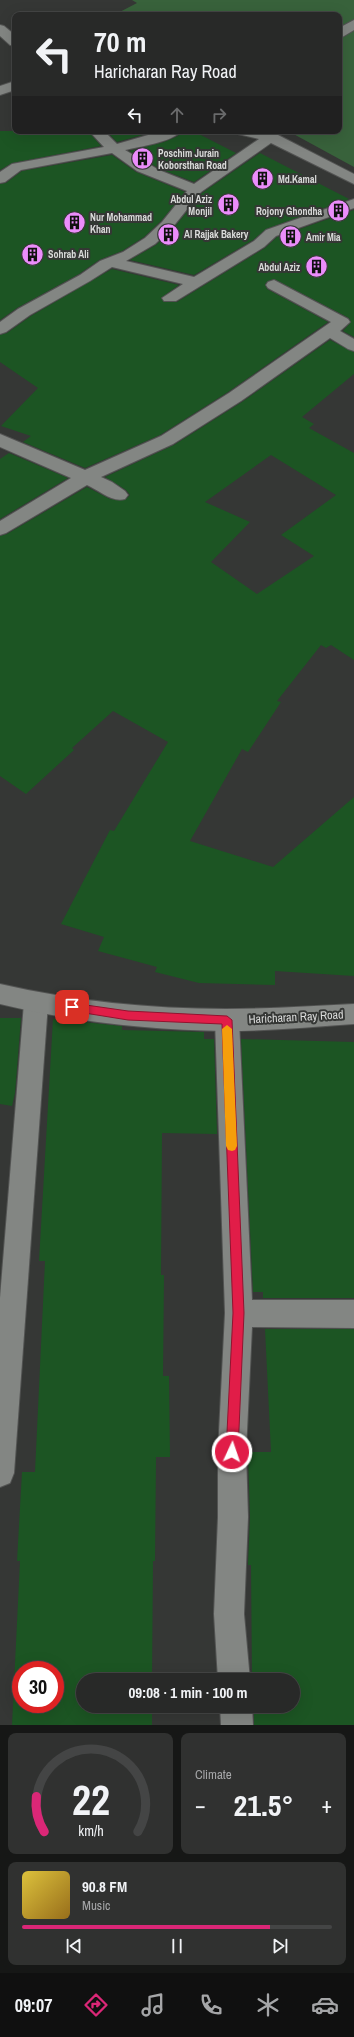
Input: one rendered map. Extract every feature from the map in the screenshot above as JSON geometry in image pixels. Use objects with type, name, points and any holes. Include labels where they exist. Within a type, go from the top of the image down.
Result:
[{"type":"street","points":[[342,31],[354,24]]},
{"type":"street","points":[[0,29],[12,39]]},
{"type":"street","points":[[0,90],[12,86]]},
{"type":"street","points":[[99,134],[113,149],[140,168],[196,189]]},
{"type":"street","points":[[0,179],[17,167],[113,149],[158,138],[167,134]]},
{"type":"street","points":[[0,329],[24,312],[111,262],[128,255],[150,241],[167,225],[196,189],[272,134],[354,180]]},
{"type":"street","points":[[170,298],[258,244],[271,233],[354,203]]},
{"type":"street","points":[[111,262],[196,282]]},
{"type":"street","points":[[0,529],[86,478],[166,440],[235,397],[342,322],[274,285]]},
{"type":"street","points":[[330,331],[354,346]]},
{"type":"street","points":[[0,440],[106,486],[119,495]]},
{"type":"street","name":"Haricharan Ray Road","points":[[0,994],[36,1003],[128,1016],[227,1020],[354,1014]]},
{"type":"street","points":[[0,1473],[36,1003]]},
{"type":"street","points":[[227,1020],[238,1313],[232,1452],[233,1517],[229,1614],[233,1673]]},
{"type":"street","points":[[238,1313],[354,1314]]},
{"type":"street","points":[[236,1713],[237,1725]]},
{"type":"green space","points":[[132,0],[354,0],[354,167],[294,134],[342,134],[342,12],[120,12],[137,3]]},
{"type":"building","points":[[0,131],[12,131],[12,134],[91,134],[101,146],[12,163],[0,170]]},
{"type":"building","points":[[109,134],[146,134],[117,142]]},
{"type":"building","points":[[180,134],[199,134],[236,153],[194,182],[160,169],[129,151],[164,142]]},
{"type":"building","points":[[260,153],[349,199],[266,229],[253,240],[194,275],[130,260],[156,245],[173,229],[202,193]]},
{"type":"building","points":[[112,155],[136,172],[185,192],[161,221],[144,237],[122,251],[99,260],[79,274],[17,308],[0,320],[0,184],[6,183],[22,171]]},
{"type":"building","points":[[354,210],[354,337],[343,331],[351,322],[349,318],[274,279],[265,284],[267,289],[328,322],[228,392],[160,435],[85,468],[23,442],[31,436],[1,426],[38,388],[0,362],[0,335],[7,333],[31,316],[112,269],[179,285],[161,298],[164,302],[177,302],[265,248],[277,237]]},
{"type":"building","points":[[330,340],[354,352],[354,374],[302,417],[314,424],[309,428],[354,453],[354,660],[331,645],[326,648],[321,645],[277,701],[281,702],[248,752],[242,749],[190,841],[273,867],[354,797],[354,976],[275,971],[275,985],[199,983],[155,972],[157,967],[98,951],[104,937],[61,924],[110,830],[114,831],[168,742],[113,711],[72,748],[74,750],[26,794],[0,776],[0,536],[7,534],[87,487],[110,499],[125,500],[130,495],[126,490],[105,477],[174,445],[242,402]],"holes":[[[271,455],[336,495],[281,535],[314,556],[257,594],[211,562],[250,522],[205,502]]]},
{"type":"building","points":[[9,453],[68,478],[0,519],[0,459]]},
{"type":"building","points":[[0,1018],[21,1018],[15,1093],[12,1106],[0,1104]]},
{"type":"building","points":[[53,1019],[122,1026],[122,1030],[204,1032],[204,1039],[214,1039],[217,1134],[162,1133],[161,1275],[164,1275],[163,1376],[169,1376],[170,1457],[156,1457],[152,1673],[76,1673],[76,1713],[152,1713],[152,1725],[12,1725],[13,1713],[64,1713],[64,1661],[15,1661],[20,1561],[17,1561],[22,1472],[35,1472],[45,1261],[39,1261]]},
{"type":"building","points":[[241,1039],[354,1042],[354,1298],[263,1298],[263,1292],[253,1292]]},
{"type":"building","points":[[265,1329],[354,1329],[354,1725],[254,1725],[254,1713],[300,1713],[300,1673],[252,1673],[251,1565],[248,1565],[250,1517],[248,1452],[271,1452]]},
{"type":"slow traffic","points":[[227,1029],[232,1146]]},
{"type":"place","name":"Poschim Jurain Koborsthan Road","points":[[143,159]]},
{"type":"place","name":"Md.Kamal","points":[[262,179]]},
{"type":"place","name":"Abdul Aziz Monjil","points":[[228,205]]},
{"type":"place","name":"Rojony Ghondha","points":[[338,211]]},
{"type":"place","name":"Nur Mohammad Khan","points":[[75,223]]},
{"type":"place","name":"Al Rajjak Bakery","points":[[169,234]]},
{"type":"place","name":"Amir Mia","points":[[291,237]]},
{"type":"place","name":"Sohrab Ali","points":[[33,254]]},
{"type":"place","name":"Abdul Aziz","points":[[316,267]]},
{"type":"route","points":[[72,1007],[128,1016],[227,1020],[238,1313],[232,1452]]}]
